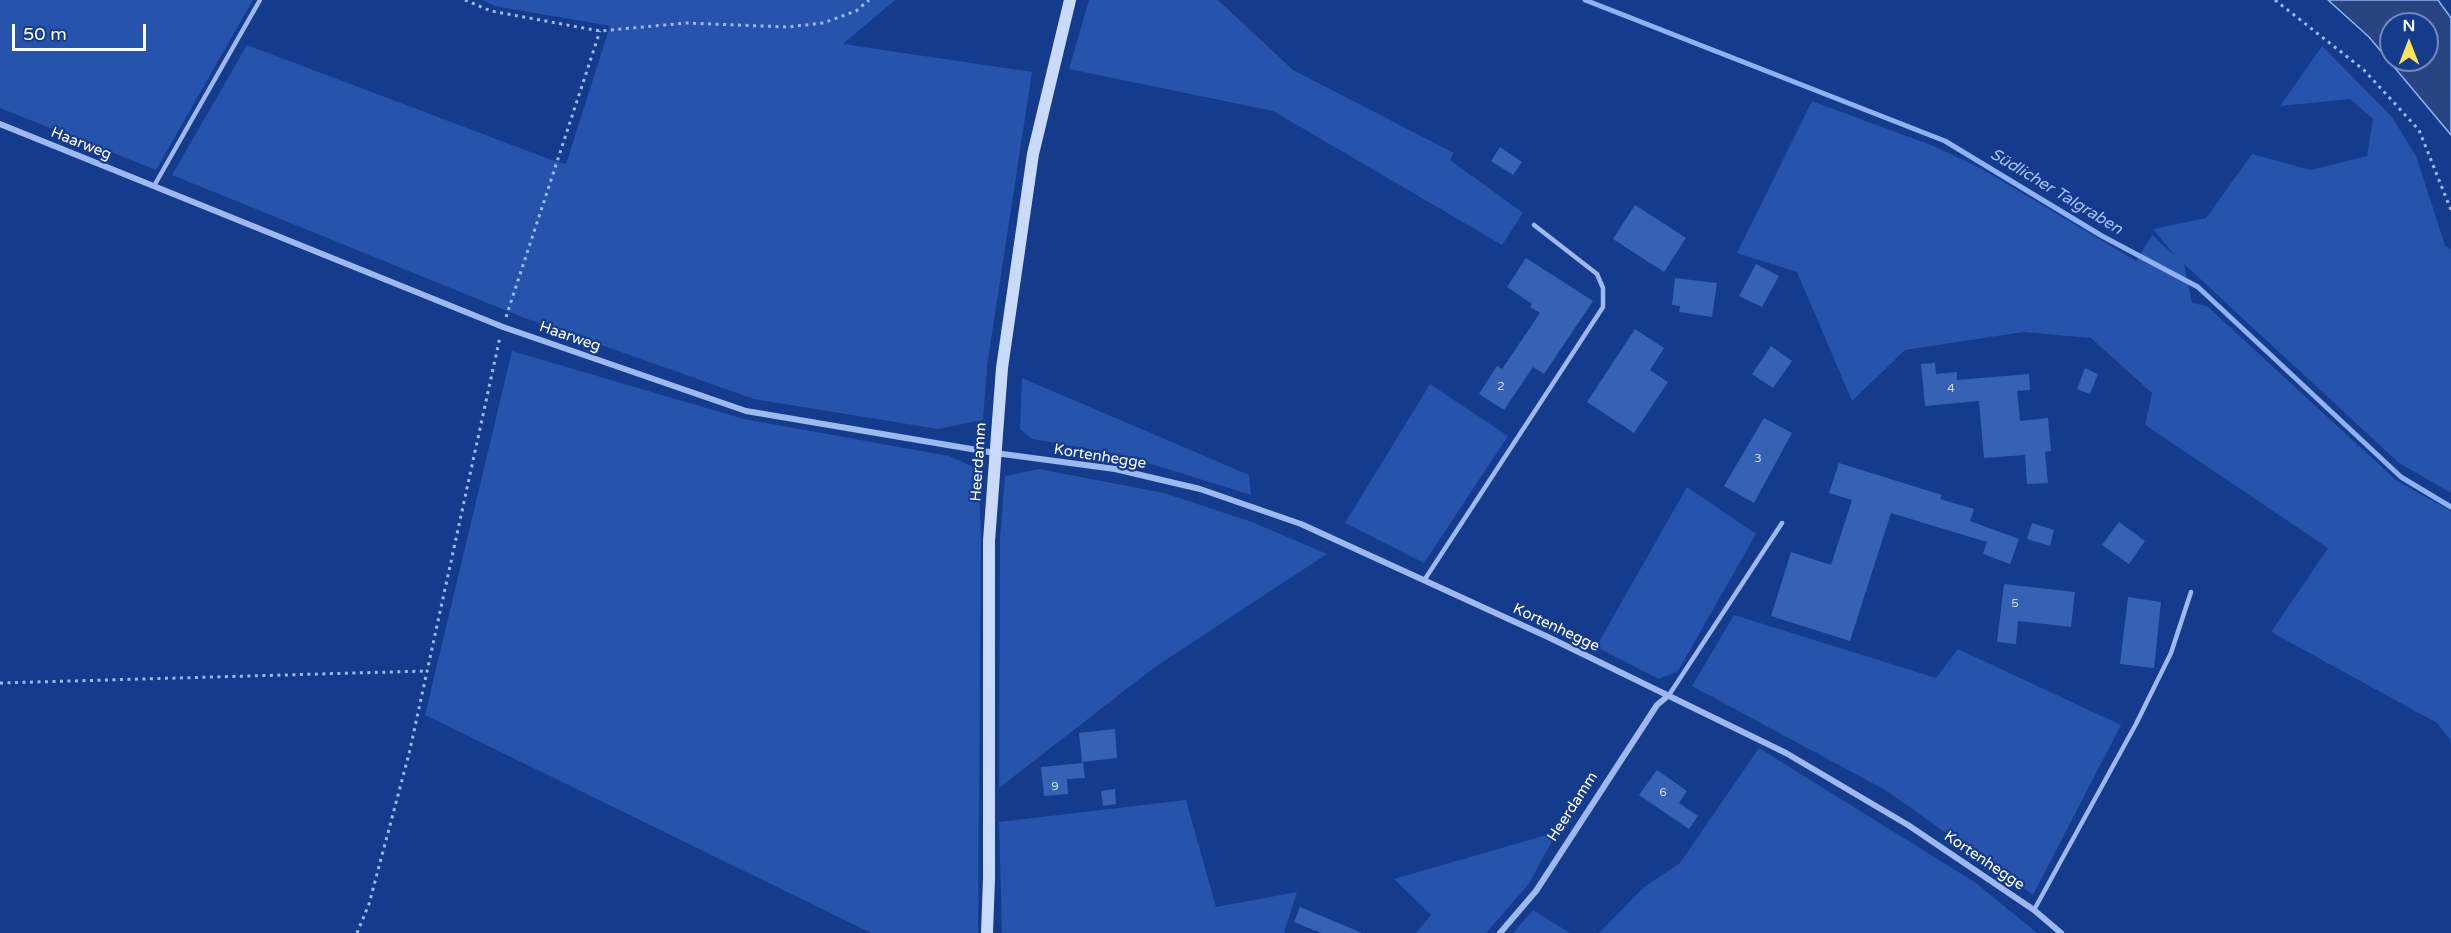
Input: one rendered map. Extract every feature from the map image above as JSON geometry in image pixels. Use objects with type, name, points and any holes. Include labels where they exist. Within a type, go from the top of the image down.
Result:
[{"type":"street","name":"Heerdamm","points":[[987,933],[989,541],[1002,368],[1033,154],[1070,0]]},
{"type":"street","name":"Haarweg","points":[[0,124],[503,327],[746,411],[995,453]]},
{"type":"street","name":"Kortenhegge","points":[[995,453],[1115,469],[1200,489],[1301,524],[1425,579],[1786,753],[1908,825],[2034,910],[2061,933]]},
{"type":"street","name":"Heerdamm","points":[[1500,933],[1536,891],[1657,705],[1669,695]]},
{"type":"lane","points":[[154,186],[260,0]]},
{"type":"lane","points":[[1425,579],[1603,308],[1603,288],[1597,274],[1534,225]]},
{"type":"lane","points":[[1669,695],[1782,523]]},
{"type":"lane","points":[[2034,910],[2171,653],[2191,592]]},
{"type":"path","points":[[465,0],[491,11],[600,31],[686,23],[788,27],[823,23],[856,11],[869,0]]},
{"type":"path","points":[[2275,0],[2364,70],[2420,130],[2451,210]]},
{"type":"path","points":[[357,933],[369,904],[406,766],[503,327],[600,31]]},
{"type":"path","points":[[0,683],[426,671]]},
{"type":"shaded area","points":[[0,0],[253,0],[156,170],[0,108]]},
{"type":"shaded area","points":[[482,0],[895,0],[843,44],[1032,72],[987,366],[983,420],[938,429],[754,399],[522,317],[172,175],[247,45],[566,164],[610,26],[495,6]]},
{"type":"shaded area","points":[[1089,0],[1218,0],[1293,70],[1454,153],[1450,160],[1523,213],[1502,245],[1273,111],[1069,69]]},
{"type":"shaded area","points":[[2328,0],[2438,0],[2451,18],[2451,135],[2398,72],[2439,72],[2439,12],[2379,12],[2379,49]]},
{"type":"shaded area","points":[[2322,46],[2392,117],[2416,156],[2445,245],[2451,250],[2451,493],[2399,463],[2184,264],[2192,303],[2207,306],[2397,481],[2451,511],[2451,741],[2437,723],[2271,632],[2328,548],[2145,425],[2152,393],[2091,338],[2023,332],[1905,350],[1852,401],[1797,272],[1737,253],[1812,101],[1936,147],[1982,169],[2136,261],[2152,235],[2177,258],[2153,229],[2206,218],[2252,154],[2311,170],[2367,156],[2373,119],[2350,99],[2280,106]]},
{"type":"shaded area","points":[[512,351],[744,419],[949,456],[978,469],[981,537],[978,933],[871,933],[425,715]]},
{"type":"shaded area","points":[[1022,378],[1249,475],[1251,495],[1119,454],[1032,439],[1020,429]]},
{"type":"shaded area","points":[[1430,384],[1508,436],[1424,563],[1345,523]]},
{"type":"shaded area","points":[[1039,469],[1164,493],[1252,522],[1327,554],[1155,667],[999,788],[1000,538],[1005,476]]},
{"type":"shaded area","points":[[1687,487],[1756,534],[1678,671],[1659,679],[1596,647]]},
{"type":"shaded area","points":[[1734,615],[1936,678],[1958,649],[2121,725],[2033,895],[1887,791],[1692,686]]},
{"type":"shaded area","points":[[1759,748],[1976,883],[2037,933],[1599,933],[1644,887],[1680,863]]},
{"type":"shaded area","points":[[1186,800],[1216,907],[1297,892],[1284,933],[1002,933],[999,822]]},
{"type":"shaded area","points":[[1557,832],[1528,885],[1486,933],[1416,933],[1431,915],[1394,879]]},
{"type":"shaded area","points":[[1533,910],[1570,933],[1513,933]]},
{"type":"building","points":[[1500,147],[1522,162],[1513,175],[1491,161]]},
{"type":"building","points":[[1635,205],[1686,238],[1664,272],[1613,239]]},
{"type":"building","points":[[1526,258],[1593,301],[1544,374],[1533,367],[1504,410],[1479,394],[1497,366],[1502,369],[1540,313],[1530,307],[1532,304],[1507,287]]},
{"type":"building","points":[[1756,264],[1779,276],[1762,307],[1739,296]]},
{"type":"building","points":[[1675,278],[1717,283],[1712,317],[1679,312],[1680,306],[1672,305]]},
{"type":"building","points":[[1635,329],[1664,348],[1650,370],[1668,382],[1634,433],[1587,402]]},
{"type":"building","points":[[1771,346],[1792,361],[1773,388],[1752,374]]},
{"type":"building","points":[[1935,363],[1936,374],[1957,372],[1957,380],[2029,374],[2030,390],[2017,391],[2020,421],[2048,418],[2051,451],[2045,452],[2048,483],[2027,484],[2025,455],[1984,458],[1979,401],[1925,406],[1921,364]]},
{"type":"building","points":[[2085,368],[2098,374],[2090,394],[2077,389]]},
{"type":"building","points":[[1764,418],[1792,433],[1754,503],[1724,486]]},
{"type":"building","points":[[1839,463],[1942,495],[1940,499],[1974,509],[1970,521],[2019,539],[2010,564],[1983,554],[1987,542],[1891,513],[1850,641],[1771,616],[1791,552],[1831,565],[1852,500],[1829,493]]},
{"type":"building","points":[[2119,522],[2145,541],[2129,564],[2102,545]]},
{"type":"building","points":[[2032,523],[2054,530],[2050,546],[2027,539]]},
{"type":"building","points":[[2004,584],[2075,592],[2071,627],[2018,621],[2016,644],[1997,642]]},
{"type":"building","points":[[2128,597],[2161,602],[2154,668],[2120,664]]},
{"type":"building","points":[[1115,729],[1117,758],[1082,762],[1079,733]]},
{"type":"building","points":[[1083,763],[1085,778],[1067,779],[1068,794],[1044,796],[1041,767]]},
{"type":"building","points":[[1657,770],[1687,791],[1679,803],[1698,816],[1689,829],[1639,795]]},
{"type":"building","points":[[1115,789],[1116,804],[1103,806],[1101,791]]},
{"type":"building","points":[[1300,907],[1362,933],[1321,933],[1294,922]]},
{"type":"waterway","name":"Südlicher Talgraben","points":[[1585,0],[1945,141],[2102,236],[2198,287],[2401,477],[2451,507]]}]
